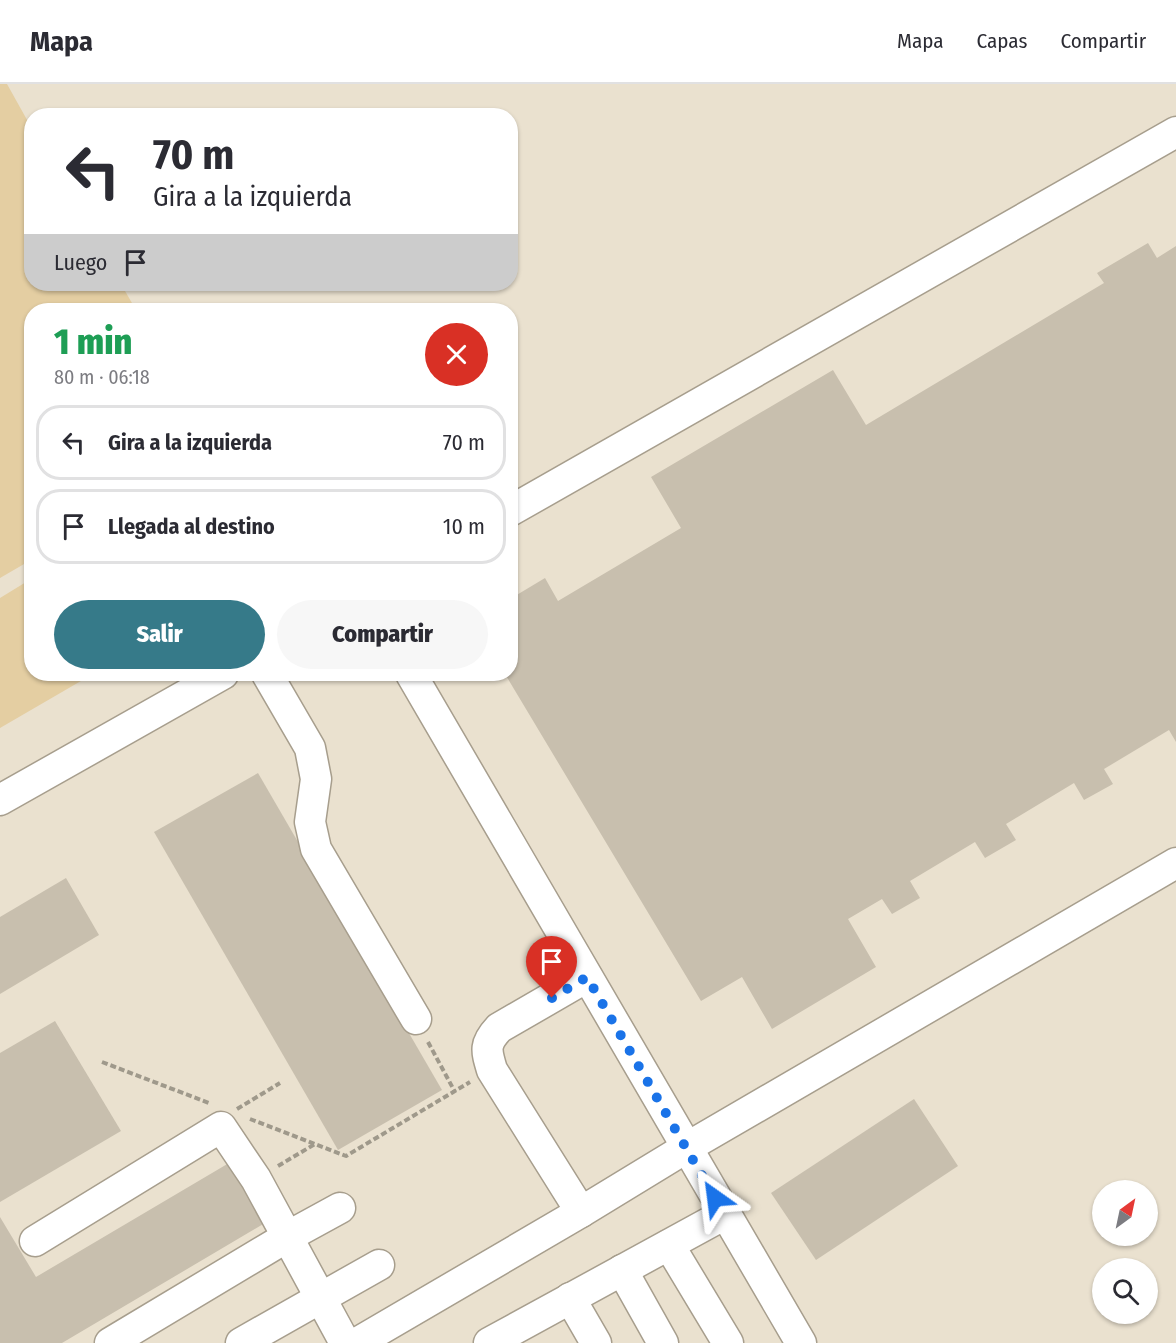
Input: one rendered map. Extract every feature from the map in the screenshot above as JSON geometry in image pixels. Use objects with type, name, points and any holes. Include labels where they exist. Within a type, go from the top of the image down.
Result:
[{"type":"lane","points":[[518,506],[1176,132]]},
{"type":"lane","points":[[0,800],[211,681]]},
{"type":"lane","points":[[271,681],[310,748],[316,779],[309,822],[316,849],[416,1020]]},
{"type":"lane","points":[[415,681],[801,1343]]},
{"type":"lane","points":[[376,1338],[686,1148],[1176,862]]},
{"type":"lane","points":[[581,1212],[492,1070],[486,1051],[490,1038],[495,1033],[587,977]]},
{"type":"lane","points":[[35,1241],[221,1127],[256,1179],[345,1343]]},
{"type":"lane","points":[[110,1343],[287,1237],[340,1208]]},
{"type":"lane","points":[[489,1343],[725,1214]]},
{"type":"lane","points":[[669,1245],[728,1343]]},
{"type":"lane","points":[[241,1343],[379,1265]]},
{"type":"lane","points":[[622,1270],[663,1343]]},
{"type":"lane","points":[[570,1298],[596,1343]]},
{"type":"path","points":[[416,1020],[455,1092]]},
{"type":"path","points":[[256,1179],[316,1144],[346,1156],[492,1070]]},
{"type":"path","points":[[221,1127],[232,1112],[280,1083]]},
{"type":"shaded area","points":[[0,84],[7,84],[24,114],[24,291],[125,291],[132,303],[24,303],[24,564],[0,578]]},
{"type":"shaded area","points":[[24,583],[24,681],[81,681],[0,728],[0,598]]},
{"type":"building","points":[[1148,243],[1157,258],[1176,246],[1176,742],[1169,730],[1104,769],[1113,784],[1084,800],[1074,783],[1006,824],[1016,840],[985,858],[975,842],[910,881],[920,898],[892,914],[882,899],[848,919],[876,967],[772,1029],[742,977],[701,1001],[509,681],[518,681],[518,594],[545,578],[558,601],[681,528],[651,477],[833,370],[866,425],[1104,283],[1097,273]]},
{"type":"building","points":[[258,773],[442,1090],[338,1150],[154,832]]},
{"type":"building","points":[[66,878],[99,935],[0,994],[0,917]]},
{"type":"building","points":[[55,1021],[121,1131],[0,1202],[0,1053]]},
{"type":"building","points":[[914,1099],[958,1166],[816,1260],[771,1193]]},
{"type":"building","points":[[229,1163],[265,1223],[62,1343],[0,1343],[0,1217],[36,1277]]},
{"type":"route","points":[[552,998],[587,977],[715,1198]]}]
